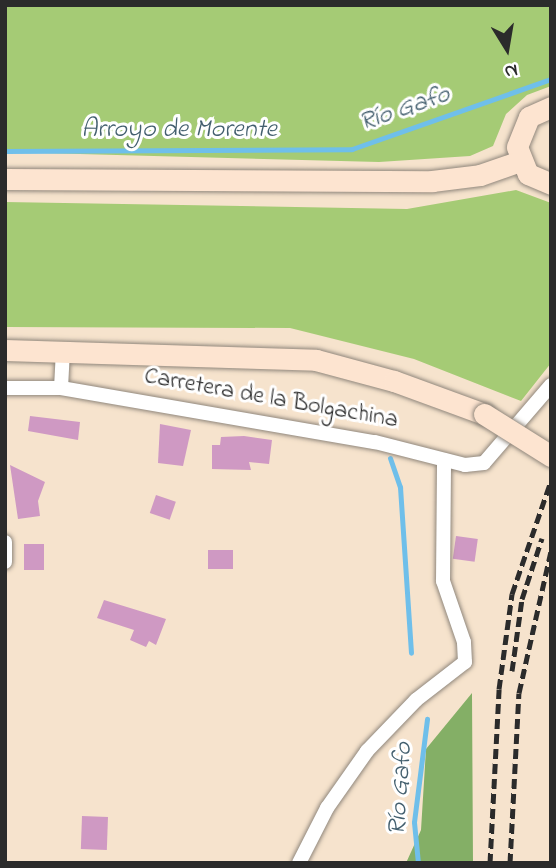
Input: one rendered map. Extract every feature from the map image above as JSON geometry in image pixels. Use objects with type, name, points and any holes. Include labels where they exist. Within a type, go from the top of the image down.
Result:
[{"type":"street","points":[[551,107],[528,117],[519,132],[520,161],[528,174],[551,184]]},
{"type":"street","points":[[5,179],[432,181],[480,175],[520,161]]},
{"type":"street","name":"Carretera de la Bolgachina","points":[[5,350],[316,360],[394,381],[484,414],[551,456]]},
{"type":"street","points":[[61,388],[63,351]]},
{"type":"street","name":"Carretera de la Bolgachina","points":[[5,388],[61,388],[375,442],[465,465],[484,463],[551,385]]},
{"type":"street","points":[[299,863],[327,808],[368,751],[416,700],[465,662],[464,642],[443,581],[444,460]]},
{"type":"street","points":[[5,542],[5,562]]},
{"type":"green space","points":[[5,5],[551,5],[551,86],[527,95],[506,114],[493,146],[470,156],[379,162],[5,152]]},
{"type":"green space","points":[[516,190],[551,203],[551,363],[521,401],[414,359],[290,328],[5,327],[5,202],[407,209]]},
{"type":"green space","points":[[472,693],[473,863],[406,863],[421,830],[426,749]]},
{"type":"building","points":[[30,416],[80,422],[78,440],[28,431]]},
{"type":"building","points":[[160,424],[191,430],[183,466],[158,463]]},
{"type":"building","points":[[244,436],[272,440],[269,464],[249,462],[251,470],[212,469],[212,445],[220,445],[221,437]]},
{"type":"building","points":[[10,465],[45,482],[38,501],[40,516],[18,519]]},
{"type":"building","points":[[156,495],[176,502],[170,520],[150,513]]},
{"type":"building","points":[[456,536],[478,539],[475,562],[453,559]]},
{"type":"building","points":[[24,544],[44,544],[44,570],[24,570]]},
{"type":"building","points":[[208,550],[233,550],[233,569],[208,569]]},
{"type":"building","points":[[104,600],[166,619],[156,645],[149,641],[146,647],[130,640],[134,630],[97,618]]},
{"type":"building","points":[[82,816],[108,817],[107,850],[81,849]]},
{"type":"waterway","name":"Arroyo de Morente","points":[[5,151],[352,149],[551,79]]},
{"type":"waterway","name":"Río Gafo","points":[[390,458],[400,487],[411,653]]},
{"type":"waterway","name":"Río Gafo","points":[[418,863],[414,822],[427,719]]},
{"type":"railway","points":[[490,863],[499,689],[512,594],[551,481]]},
{"type":"railway","points":[[512,671],[522,599],[542,538]]},
{"type":"railway","points":[[510,863],[519,693],[551,551]]}]
